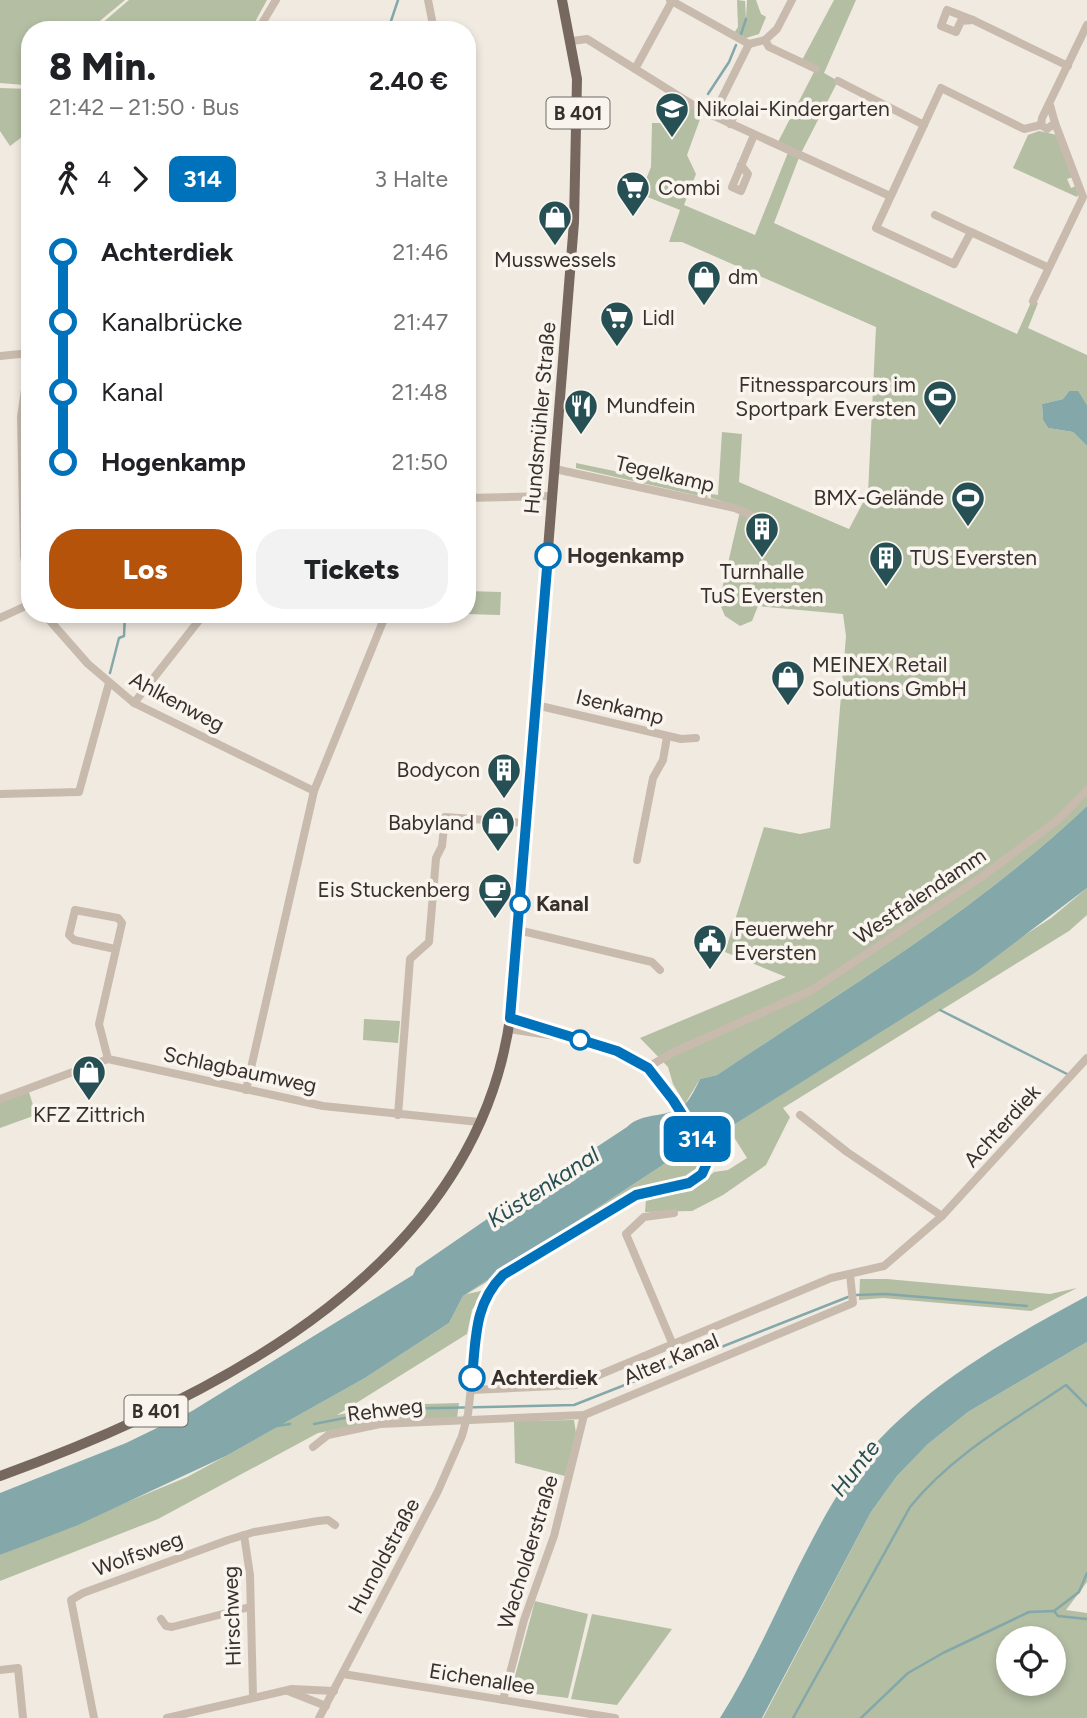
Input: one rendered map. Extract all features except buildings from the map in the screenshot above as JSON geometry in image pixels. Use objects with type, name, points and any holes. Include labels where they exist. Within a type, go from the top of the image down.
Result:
[{"type":"main road","name":"Hundsmühler Straße","points":[[509,1023],[553,496],[578,135],[572,41],[562,0]]},
{"type":"main road","name":"B 401","points":[[0,1476],[93,1440],[172,1403],[323,1313],[364,1280],[409,1234],[440,1193],[479,1122],[500,1067],[509,1023]]},
{"type":"street","points":[[263,21],[276,0]]},
{"type":"street","points":[[428,0],[432,21]]},
{"type":"street","points":[[635,69],[670,1],[749,44],[765,40],[777,29],[792,0]]},
{"type":"street","points":[[973,20],[1068,66]]},
{"type":"street","points":[[1041,125],[1087,25]]},
{"type":"street","points":[[572,41],[587,39],[713,116],[890,196]]},
{"type":"street","points":[[765,40],[769,47],[816,69]]},
{"type":"street","points":[[713,116],[749,44]]},
{"type":"street","points":[[838,81],[923,125]]},
{"type":"street","points":[[971,232],[958,261],[954,264],[876,228],[941,88],[1024,129],[1041,125],[1050,128],[1055,123]]},
{"type":"street","points":[[719,103],[736,111],[730,124]]},
{"type":"street","points":[[1033,301],[1047,267],[1083,197],[1050,105]]},
{"type":"street","points":[[741,165],[754,135]]},
{"type":"street","points":[[935,215],[1047,267]]},
{"type":"street","points":[[0,356],[21,355]]},
{"type":"street","name":"Tegelkamp","points":[[555,469],[735,508],[764,521]]},
{"type":"street","points":[[476,498],[553,496]]},
{"type":"street","points":[[0,618],[21,608]]},
{"type":"street","name":"Ahlkenweg","points":[[52,623],[108,683],[134,703],[314,791]]},
{"type":"street","points":[[134,703],[197,623]]},
{"type":"street","points":[[246,1090],[314,791],[382,623]]},
{"type":"street","points":[[0,794],[79,792],[108,683]]},
{"type":"street","name":"Isenkamp","points":[[536,705],[667,737],[696,738]]},
{"type":"street","points":[[637,860],[653,778],[663,760],[667,737]]},
{"type":"street","name":"Westfalendamm","points":[[648,1068],[682,1048],[812,990],[983,876],[1059,818],[1087,790]]},
{"type":"street","points":[[398,1115],[410,959],[429,942],[436,858],[442,846],[445,817],[526,823]]},
{"type":"street","points":[[0,1099],[108,1059],[99,1024],[122,923],[118,918],[75,910],[69,935],[74,940],[115,949]]},
{"type":"street","points":[[518,930],[652,962],[660,970]]},
{"type":"street","points":[[468,1410],[480,1309],[492,1287],[518,1265],[636,1195],[679,1186],[697,1178],[707,1163],[704,1149],[673,1100],[648,1068],[617,1051],[509,1023]]},
{"type":"street","name":"Achterdiek","points":[[471,1390],[575,1385],[831,1278],[884,1266],[942,1216],[1087,1058]]},
{"type":"street","name":"Schlagbaumweg","points":[[108,1059],[323,1106],[398,1115],[471,1118],[479,1122]]},
{"type":"street","points":[[800,1115],[847,1152],[942,1216]]},
{"type":"street","points":[[673,1345],[626,1234],[644,1217],[674,1213]]},
{"type":"street","name":"Alter Kanal","points":[[468,1410],[584,1415],[853,1303],[850,1274]]},
{"type":"street","name":"Rehweg","points":[[313,1447],[328,1435],[468,1410]]},
{"type":"street","name":"Hunoldstraße","points":[[320,1718],[450,1467],[468,1410]]},
{"type":"street","name":"Wacholderstraße","points":[[503,1700],[524,1620],[554,1536],[584,1415]]},
{"type":"street","name":"Wolfsweg","points":[[94,1718],[71,1600],[83,1593],[244,1535],[328,1520],[335,1525]]},
{"type":"street","name":"Hirschweg","points":[[244,1535],[250,1575],[253,1696]]},
{"type":"street","points":[[161,1619],[166,1626],[172,1627],[250,1607]]},
{"type":"street","points":[[0,1670],[18,1668],[23,1718]]},
{"type":"street","name":"Eichenallee","points":[[342,1674],[615,1718]]},
{"type":"street","points":[[167,1718],[285,1690],[307,1687],[334,1691]]},
{"type":"street","points":[[285,1690],[326,1706]]},
{"type":"green space","points":[[0,0],[125,0],[100,21],[21,21],[21,85],[0,83]]},
{"type":"green space","points":[[129,0],[267,0],[256,21],[104,21]]},
{"type":"green space","points":[[737,0],[745,1],[746,19],[747,0],[756,0],[761,14],[766,17],[759,34],[746,38],[734,33],[738,27]]},
{"type":"green space","points":[[834,0],[856,0],[824,73],[838,81],[800,155],[774,223],[1017,334],[1032,300],[1038,303],[1028,328],[1087,355],[1087,405],[1077,391],[1069,391],[1063,399],[1042,404],[1043,420],[1048,428],[1073,432],[1087,446],[1087,806],[1045,844],[955,915],[717,1075],[700,1079],[685,1104],[673,1084],[668,1067],[640,1038],[786,977],[725,952],[764,827],[800,834],[830,828],[846,636],[843,614],[758,606],[752,621],[740,626],[725,616],[719,602],[741,507],[711,498],[711,494],[718,495],[722,432],[742,434],[739,482],[849,529],[868,493],[876,327],[682,242],[669,242],[680,210],[640,194],[651,167],[652,123],[660,123],[677,95],[703,111],[687,155],[696,174],[684,205],[755,235],[789,150],[777,144],[815,70],[801,62]]},
{"type":"green space","points":[[0,88],[21,89],[21,138],[10,146],[0,131]]},
{"type":"green space","points":[[1039,131],[1057,135],[1073,177],[1067,179],[1071,188],[1076,186],[1080,190],[1077,197],[1013,168],[1028,135]]},
{"type":"green space","points":[[576,463],[705,490],[708,498],[576,468]]},
{"type":"green space","points":[[476,591],[501,592],[500,615],[476,614]]},
{"type":"green space","points":[[1087,888],[1087,915],[1069,931],[783,1108],[790,1117],[766,1165],[723,1195],[692,1211],[645,1212],[646,1199],[692,1191],[714,1172],[728,1170],[747,1158],[732,1134],[698,1153],[699,1168],[684,1179],[634,1192],[467,1294],[485,1290],[472,1310],[467,1334],[337,1415],[389,1405],[459,1403],[457,1418],[391,1419],[318,1433],[158,1519],[0,1581],[0,1555],[187,1477],[365,1378],[449,1323],[463,1296],[704,1138],[719,1134],[1051,918]]},
{"type":"green space","points":[[364,1019],[400,1021],[398,1043],[363,1040]]},
{"type":"green space","points":[[29,1092],[36,1115],[0,1128],[0,1102]]},
{"type":"green space","points":[[860,1279],[887,1279],[1050,1294],[1077,1288],[1031,1311],[883,1298],[859,1300]]},
{"type":"green space","points":[[1087,1342],[1087,1582],[1066,1610],[1087,1613],[1087,1718],[763,1718],[871,1512],[897,1476],[928,1444],[968,1412]]},
{"type":"green space","points":[[574,1420],[576,1433],[565,1476],[515,1463],[514,1421]]},
{"type":"green space","points":[[535,1601],[588,1614],[568,1698],[511,1691]]},
{"type":"green space","points":[[592,1614],[672,1629],[617,1705],[571,1699]]},
{"type":"water","points":[[1069,391],[1078,391],[1087,405],[1087,446],[1073,432],[1048,428],[1043,420],[1042,404],[1063,399]]},
{"type":"water","name":"Küstenkanal","points":[[1087,806],[1087,888],[976,972],[719,1134],[704,1138],[463,1296],[449,1323],[365,1378],[226,1456],[78,1525],[0,1555],[0,1493],[126,1443],[192,1411],[413,1275],[416,1268],[525,1193],[536,1192],[539,1185],[633,1122],[679,1109],[689,1099],[700,1079],[717,1075],[955,915],[1045,844]]},
{"type":"water","points":[[1087,1296],[1087,1342],[968,1412],[928,1444],[897,1476],[871,1512],[762,1718],[720,1718],[753,1660],[828,1511],[868,1453],[923,1399],[954,1376],[1020,1333]]},
{"type":"waterway","points":[[391,21],[398,0]]},
{"type":"waterway","points":[[741,34],[746,19]]},
{"type":"waterway","points":[[708,94],[729,62],[736,45]]},
{"type":"waterway","points":[[110,673],[119,638],[124,636],[125,623]]},
{"type":"waterway","points":[[940,1010],[1069,1075]]},
{"type":"waterway","points":[[856,1295],[886,1294],[1027,1306]]},
{"type":"waterway","points":[[314,1424],[391,1409],[574,1405],[848,1297]]},
{"type":"waterway","points":[[793,1718],[910,1507],[927,1488],[983,1440],[1066,1385],[1087,1406]]},
{"type":"waterway","points":[[276,1426],[290,1424]]},
{"type":"waterway","points":[[1054,1611],[1079,1592],[1087,1573]]},
{"type":"waterway","points":[[861,1718],[908,1673],[943,1653],[1029,1612],[1054,1611],[1058,1616],[1087,1619]]},
{"type":"bus line","name":"314","points":[[472,1378],[480,1309],[484,1298],[503,1275],[636,1195],[689,1183],[702,1174],[707,1163],[704,1149],[658,1078],[648,1068],[617,1051],[510,1018],[548,556]]},
{"type":"place","name":"Nikolai-Kindergarten","points":[[672,139]]},
{"type":"place","name":"Combi","points":[[633,218]]},
{"type":"place","name":"Musswessels","points":[[555,247]]},
{"type":"place","name":"dm","points":[[704,307]]},
{"type":"place","name":"Lidl","points":[[617,348]]},
{"type":"place","name":"Fitnessparcours im Sportpark Eversten","points":[[940,427]]},
{"type":"place","name":"Mundfein","points":[[581,436]]},
{"type":"place","name":"BMX-Gelände","points":[[968,528]]},
{"type":"place","name":"Hogenkamp","points":[[548,556]]},
{"type":"place","name":"Turnhalle TuS Eversten","points":[[762,559]]},
{"type":"place","name":"TUS Eversten","points":[[886,588]]},
{"type":"place","name":"MEINEX Retail Solutions GmbH","points":[[788,707]]},
{"type":"place","name":"Bodycon","points":[[504,800]]},
{"type":"place","name":"Babyland","points":[[498,853]]},
{"type":"place","name":"Kanal","points":[[520,904]]},
{"type":"place","name":"Eis Stuckenberg","points":[[495,920]]},
{"type":"place","name":"Feuerwehr Eversten","points":[[710,971]]},
{"type":"place","name":"KFZ Zittrich","points":[[89,1102]]},
{"type":"place","name":"Achterdiek","points":[[472,1378]]},
{"type":"water label","name":"Hunte","points":[[855,1468]]}]
